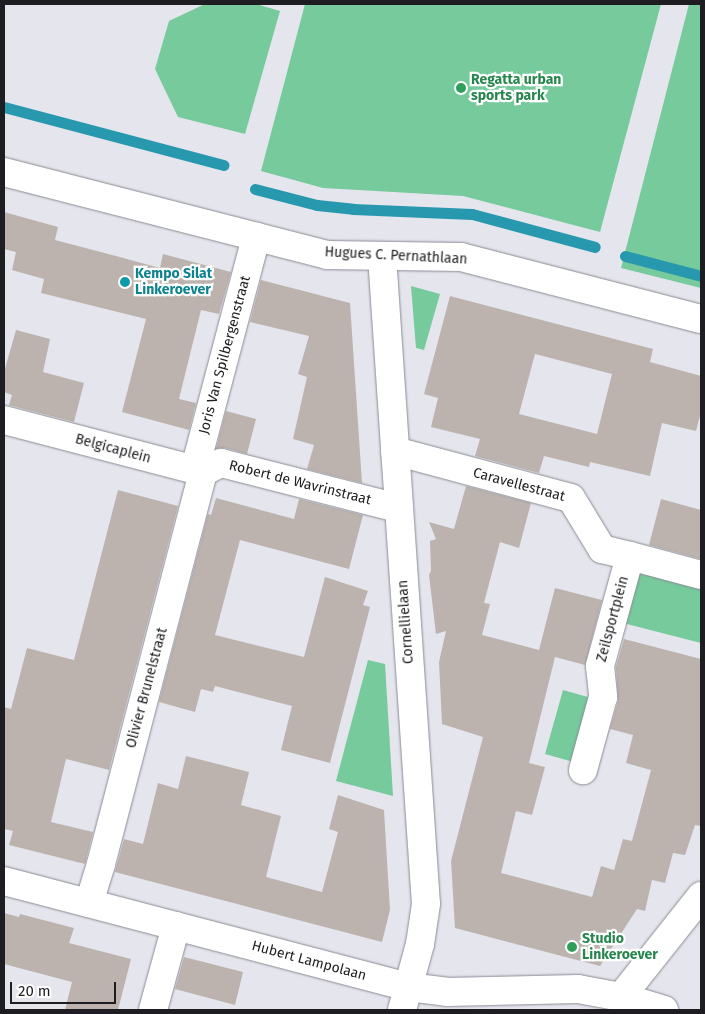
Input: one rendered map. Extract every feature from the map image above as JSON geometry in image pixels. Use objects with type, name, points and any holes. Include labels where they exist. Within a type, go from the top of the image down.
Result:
[{"type":"street","name":"Hugues C. Pernathlaan","points":[[4,172],[327,255],[461,257],[701,319]]},
{"type":"street","name":"Joris Van Spilbergenstraat","points":[[203,472],[198,457],[256,237]]},
{"type":"street","name":"Cornellielaan","points":[[382,256],[426,904],[420,944],[405,999]]},
{"type":"street","name":"Belgicaplein","points":[[13,423],[203,472]]},
{"type":"street","name":"Caravellestraat","points":[[395,451],[570,498],[602,549],[624,554]]},
{"type":"street","name":"Robert de Wavrinstraat","points":[[203,472],[221,463],[398,508]]},
{"type":"street","name":"Olivier Brunelstraat","points":[[89,903],[104,855],[203,472]]},
{"type":"street","points":[[624,554],[701,575]]},
{"type":"street","name":"Zeilsportplein","points":[[583,770],[603,697],[600,666],[624,554]]},
{"type":"street","name":"Hubert Lampolaan","points":[[4,881],[176,926],[405,999],[448,992],[578,989],[621,996],[664,1010]]},
{"type":"street","points":[[621,996],[701,896]]},
{"type":"street","points":[[153,1010],[176,926]]},
{"type":"green space","points":[[205,4],[256,4],[280,11],[245,134],[178,117],[155,69],[169,21]]},
{"type":"green space","name":"Regatta urban sports park","points":[[305,4],[661,4],[600,232],[463,196],[323,188],[261,171]]},
{"type":"green space","points":[[689,4],[701,4],[701,288],[621,268]]},
{"type":"green space","points":[[411,286],[440,294],[424,350],[416,348]]},
{"type":"green space","points":[[637,568],[701,585],[701,643],[623,623]]},
{"type":"green space","points":[[368,660],[385,664],[393,796],[336,781]]},
{"type":"green space","points":[[563,690],[595,699],[577,763],[545,754]]},
{"type":"building","points":[[4,212],[58,227],[55,240],[160,268],[163,254],[231,272],[219,314],[201,310],[179,399],[196,403],[189,430],[122,412],[146,319],[41,293],[44,279],[12,270],[16,252],[4,249]]},
{"type":"building","points":[[261,280],[350,303],[362,483],[307,469],[314,445],[293,439],[307,377],[298,374],[309,336],[250,322]]},
{"type":"building","points":[[450,296],[653,349],[650,362],[701,376],[701,412],[696,431],[662,423],[650,476],[590,462],[589,467],[544,456],[539,473],[475,456],[480,439],[431,427],[438,398],[424,394]],"holes":[[[535,354],[612,374],[597,434],[519,414]]]},
{"type":"building","points":[[16,330],[50,339],[43,372],[84,383],[74,422],[9,405],[12,395],[4,392],[4,372]]},
{"type":"building","points":[[226,411],[256,419],[247,454],[225,448],[216,449]]},
{"type":"building","points":[[466,486],[531,503],[519,548],[500,542],[484,603],[490,604],[482,635],[539,650],[555,588],[602,600],[585,665],[555,657],[529,763],[545,767],[532,815],[516,811],[501,873],[592,897],[601,866],[614,870],[623,839],[632,841],[651,770],[626,763],[633,735],[610,729],[618,701],[616,667],[624,639],[701,659],[701,826],[695,825],[685,855],[673,853],[665,883],[652,880],[645,911],[637,909],[600,966],[455,928],[451,861],[483,737],[442,724],[439,662],[446,631],[436,634],[429,575],[431,571],[430,541],[436,539],[429,522],[454,529]]},
{"type":"building","points":[[118,490],[178,506],[109,770],[66,759],[51,822],[93,832],[85,864],[9,845],[13,831],[4,829],[4,707],[11,709],[27,648],[74,660]]},
{"type":"building","points":[[216,498],[294,519],[299,499],[363,515],[349,569],[240,540],[215,635],[304,657],[325,577],[368,591],[363,605],[370,607],[330,763],[281,750],[292,706],[215,686],[213,692],[201,689],[195,712],[159,702],[208,514],[211,515]]},
{"type":"building","points":[[661,499],[701,510],[701,559],[649,545]]},
{"type":"building","points":[[186,756],[249,772],[241,805],[281,816],[266,877],[322,892],[338,832],[329,829],[338,795],[384,810],[390,910],[382,942],[115,872],[124,839],[143,844],[158,783],[178,789]]},
{"type":"building","points":[[4,913],[19,917],[20,914],[74,928],[69,943],[131,959],[118,1010],[65,1010],[72,982],[4,964]]},
{"type":"building","points":[[184,957],[243,972],[235,1005],[175,989]]},
{"type":"waterway","points":[[4,107],[223,165]]},
{"type":"waterway","points":[[255,189],[317,205],[353,209],[472,214],[595,247]]},
{"type":"waterway","points":[[625,256],[701,276]]},
{"type":"place","name":"Regatta urban sports park","points":[[461,88]]},
{"type":"place","name":"Kempo Silat Linkeroever","points":[[125,282]]},
{"type":"place","name":"Studio Linkeroever","points":[[572,947]]}]
